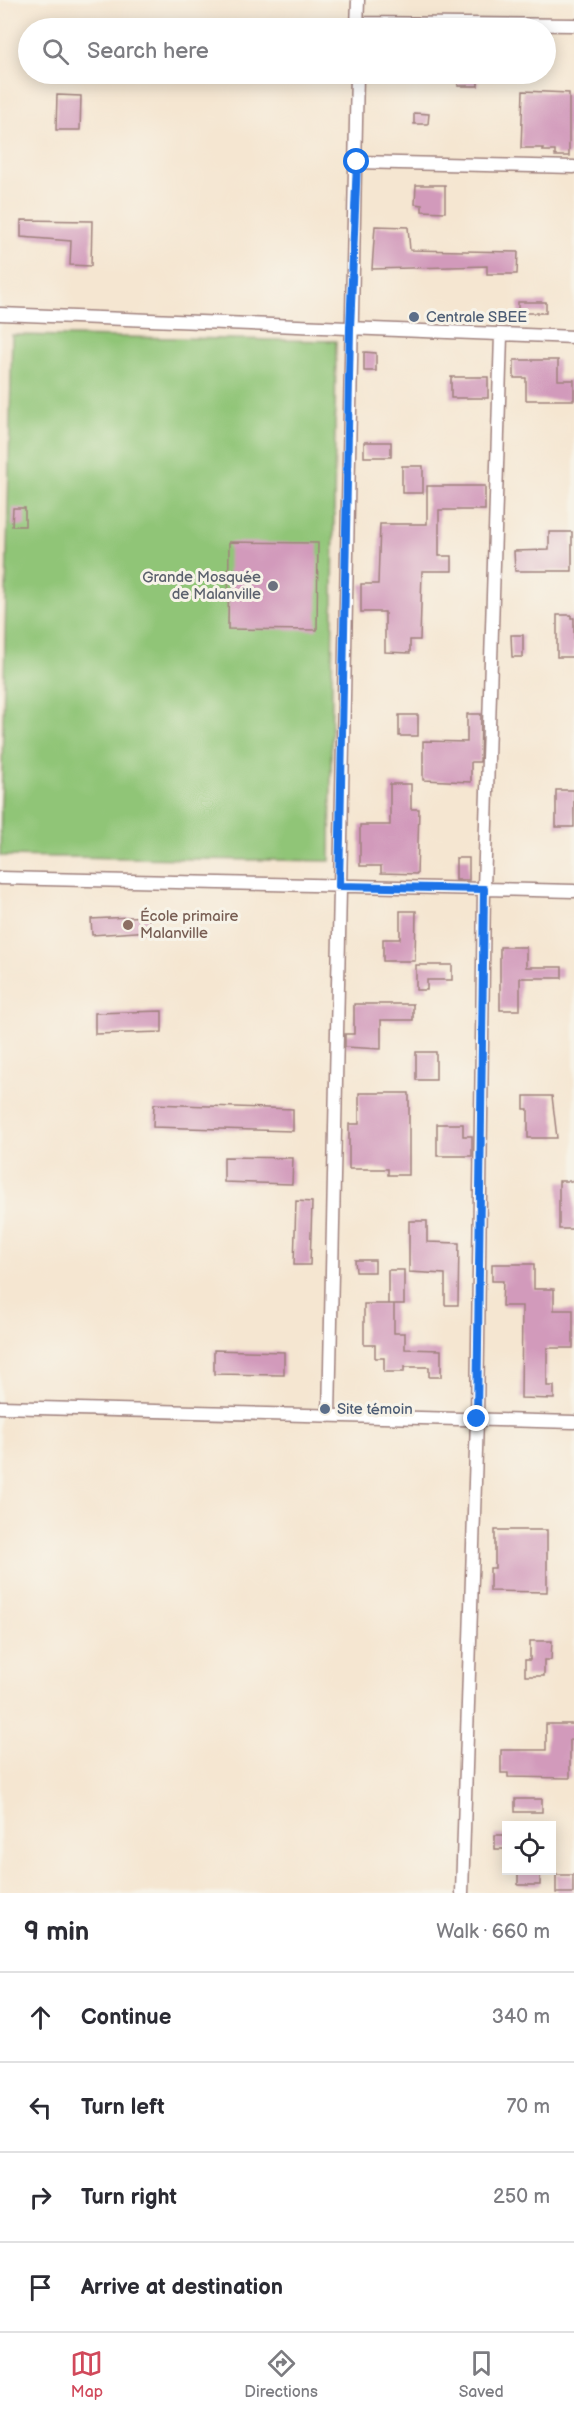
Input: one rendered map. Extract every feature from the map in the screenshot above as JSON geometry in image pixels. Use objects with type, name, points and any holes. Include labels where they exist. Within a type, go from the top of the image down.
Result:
[{"type":"street","points":[[357,18],[358,0]]},
{"type":"street","points":[[556,26],[574,26]]},
{"type":"street","points":[[329,1416],[350,328],[357,162],[357,84]]},
{"type":"street","points":[[357,162],[574,167]]},
{"type":"street","points":[[0,314],[574,337]]},
{"type":"street","points":[[462,1893],[477,1419],[484,889],[501,335]]},
{"type":"street","points":[[0,878],[574,891]]},
{"type":"street","points":[[0,1407],[574,1422]]},
{"type":"green space","points":[[12,335],[336,341],[330,861],[0,856]]},
{"type":"building","points":[[458,84],[478,84],[478,86],[458,86]]},
{"type":"building","points":[[523,91],[569,93],[569,156],[555,156],[555,151],[543,151],[543,148],[521,148]]},
{"type":"building","points":[[57,95],[81,96],[80,130],[56,130]]},
{"type":"building","points":[[414,113],[429,114],[428,124],[414,124]]},
{"type":"building","points":[[416,185],[445,185],[445,212],[422,211],[422,205],[415,204]]},
{"type":"building","points":[[21,220],[92,221],[91,266],[70,265],[71,241],[21,237]]},
{"type":"building","points":[[375,226],[408,227],[410,250],[518,252],[517,274],[487,274],[487,266],[372,269]]},
{"type":"building","points":[[518,302],[546,302],[546,313],[518,313]]},
{"type":"building","points":[[364,352],[376,353],[376,371],[364,371]]},
{"type":"building","points":[[514,360],[558,360],[558,380],[574,380],[574,400],[526,400],[526,378],[514,378]]},
{"type":"building","points":[[451,377],[488,377],[488,398],[451,398]]},
{"type":"building","points":[[364,442],[391,442],[391,457],[364,457]]},
{"type":"building","points":[[402,466],[423,466],[423,493],[402,493]]},
{"type":"building","points":[[427,486],[485,486],[485,510],[439,510],[439,556],[452,556],[452,571],[422,571],[420,640],[410,640],[410,653],[385,652],[385,612],[361,612],[361,584],[378,584],[380,524],[427,524]]},
{"type":"building","points":[[13,508],[25,508],[25,526],[12,526]]},
{"type":"building","points":[[549,532],[572,532],[572,571],[515,571],[514,551],[549,550]]},
{"type":"building","name":"Grande Mosquée de Malanville","points":[[229,542],[318,543],[317,630],[228,629]]},
{"type":"building","points":[[557,615],[571,615],[571,618],[574,618],[574,657],[557,657]]},
{"type":"building","points":[[511,635],[523,635],[523,657],[512,657]]},
{"type":"building","points":[[467,714],[481,714],[480,762],[471,762],[471,782],[423,780],[423,741],[467,742]]},
{"type":"building","points":[[399,715],[418,715],[418,736],[399,736]]},
{"type":"building","points":[[390,784],[411,784],[411,809],[419,809],[417,874],[381,873],[381,866],[360,866],[360,825],[390,825]]},
{"type":"building","points":[[556,790],[574,790],[574,827],[556,827]]},
{"type":"building","points":[[456,858],[469,858],[469,880],[456,880]]},
{"type":"building","points":[[400,911],[416,911],[415,961],[383,961],[383,939],[400,939]]},
{"type":"building","points":[[149,916],[150,931],[92,935],[91,919]]},
{"type":"building","points":[[500,947],[526,947],[526,967],[562,967],[562,978],[520,978],[520,1010],[500,1010]]},
{"type":"building","points":[[416,965],[452,965],[452,980],[427,980],[427,990],[416,990]]},
{"type":"building","points":[[354,1004],[413,1004],[413,1020],[381,1020],[381,1049],[345,1047],[345,1034],[354,1034]]},
{"type":"building","points":[[162,1011],[162,1032],[95,1034],[95,1013]]},
{"type":"building","points":[[416,1052],[436,1052],[436,1080],[416,1080]]},
{"type":"building","points":[[359,1093],[409,1093],[409,1175],[388,1175],[388,1169],[349,1169],[349,1124],[359,1124]]},
{"type":"building","points":[[524,1096],[552,1096],[557,1138],[528,1138],[528,1109],[524,1109]]},
{"type":"building","points":[[154,1104],[293,1109],[293,1131],[153,1127]]},
{"type":"building","points":[[437,1124],[463,1124],[463,1136],[472,1136],[472,1156],[437,1156]]},
{"type":"building","points":[[224,1157],[293,1158],[292,1184],[224,1182]]},
{"type":"building","points":[[559,1181],[574,1181],[574,1229],[559,1229]]},
{"type":"building","points":[[296,1201],[312,1202],[310,1265],[294,1265]]},
{"type":"building","points":[[409,1221],[427,1221],[427,1242],[459,1243],[458,1305],[445,1305],[445,1274],[409,1272]]},
{"type":"building","points":[[355,1260],[375,1260],[375,1272],[356,1272]]},
{"type":"building","points":[[492,1264],[534,1264],[534,1289],[554,1289],[554,1310],[573,1310],[573,1348],[547,1348],[547,1386],[554,1386],[554,1399],[521,1398],[522,1306],[502,1306],[503,1281],[492,1281]]},
{"type":"building","points":[[388,1270],[404,1270],[404,1304],[388,1304]]},
{"type":"building","points":[[364,1304],[394,1304],[394,1333],[405,1333],[405,1349],[441,1350],[441,1377],[429,1377],[429,1367],[404,1367],[404,1372],[384,1372],[384,1358],[375,1358],[375,1345],[364,1345]]},
{"type":"building","points":[[214,1350],[284,1352],[284,1375],[214,1374]]},
{"type":"building","points":[[495,1530],[547,1530],[547,1592],[490,1591],[490,1568],[495,1568]]},
{"type":"building","points":[[530,1641],[552,1641],[551,1660],[544,1660],[544,1676],[525,1676],[525,1660],[530,1660]]},
{"type":"building","points":[[546,1724],[574,1724],[574,1740],[570,1740],[570,1778],[508,1777],[508,1773],[501,1773],[501,1750],[546,1750]]},
{"type":"building","points":[[515,1799],[542,1799],[542,1812],[515,1812]]},
{"type":"building","points":[[495,1835],[502,1835],[502,1849],[495,1849]]},
{"type":"building","points":[[518,1875],[540,1875],[540,1885],[518,1885]]},
{"type":"building","points":[[556,1875],[573,1875],[573,1893],[556,1893]]},
{"type":"place","name":"Centrale SBEE","points":[[414,317]]},
{"type":"place","name":"Grande Mosquée de Malanville","points":[[273,586]]},
{"type":"place","name":"École primaire Malanville","points":[[128,925]]},
{"type":"place","name":"Site témoin","points":[[325,1409]]},
{"type":"route","points":[[357,162],[350,328],[339,886],[484,889],[477,1419]]}]
